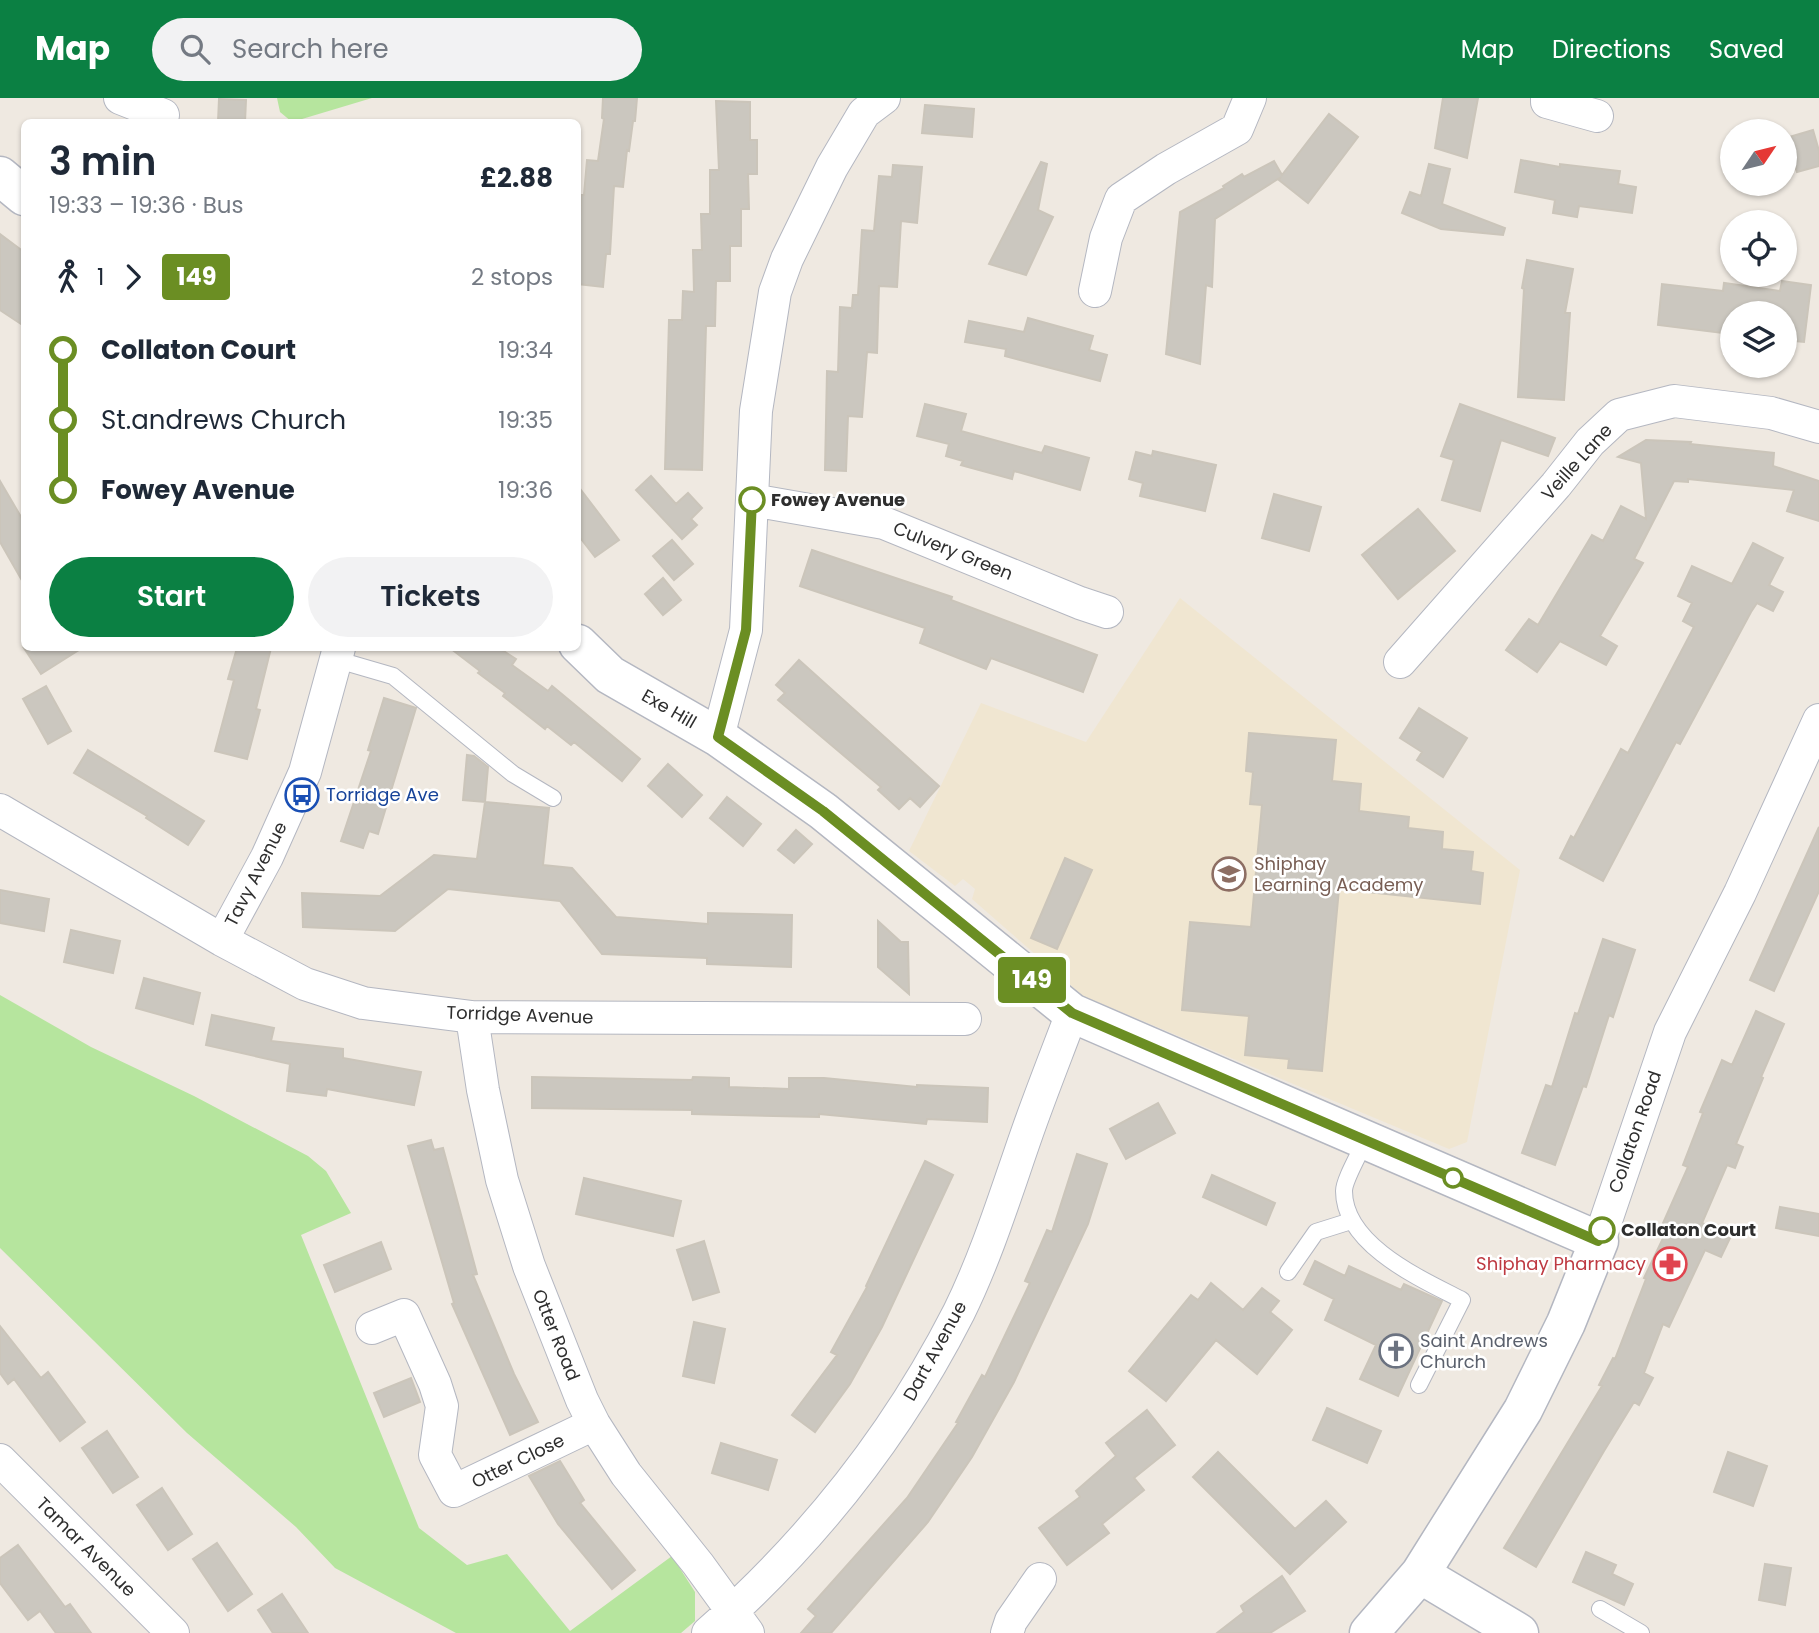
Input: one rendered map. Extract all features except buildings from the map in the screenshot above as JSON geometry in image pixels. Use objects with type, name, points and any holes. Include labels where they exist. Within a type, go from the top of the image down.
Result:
[{"type":"street","points":[[120,98],[163,114]]},
{"type":"street","points":[[718,737],[746,630],[756,411],[775,292],[787,259],[832,167],[864,113],[884,98]]},
{"type":"street","points":[[1095,291],[1106,238],[1121,199],[1166,169],[1237,129],[1250,98]]},
{"type":"street","points":[[1547,98],[1547,102],[1597,116]]},
{"type":"street","points":[[0,176],[21,194]]},
{"type":"street","name":"Veille Lane","points":[[1400,662],[1521,526],[1590,442],[1619,415],[1674,401],[1771,412],[1819,428]]},
{"type":"street","name":"Culvery Green","points":[[752,500],[884,523],[1107,612]]},
{"type":"street","name":"Exe Hill","points":[[581,647],[610,675],[718,737],[823,811],[1072,1013],[1598,1241]]},
{"type":"street","name":"Tavy Avenue","points":[[222,940],[267,857],[305,772],[339,654]]},
{"type":"street","name":"Collaton Road","points":[[1369,1633],[1420,1574],[1523,1410],[1566,1322],[1598,1241],[1670,1032],[1740,893],[1819,720]]},
{"type":"street","name":"Torridge Avenue","points":[[0,810],[222,940],[305,984],[363,1003],[472,1017],[965,1019]]},
{"type":"street","name":"Dart Avenue","points":[[708,1633],[740,1623],[917,1390],[960,1310],[992,1234],[1072,1013]]},
{"type":"street","name":"Otter Road","points":[[472,1017],[483,1090],[502,1180],[529,1266],[578,1388],[594,1424],[626,1474],[698,1564],[740,1623]]},
{"type":"street","name":"Otter Close","points":[[372,1328],[404,1315],[439,1395],[442,1406],[435,1455],[454,1491],[594,1424]]},
{"type":"street","name":"Tamar Avenue","points":[[0,1460],[173,1633]]},
{"type":"street","points":[[1420,1574],[1519,1633]]},
{"type":"street","points":[[1007,1633],[1011,1621],[1040,1579]]},
{"type":"lane","points":[[339,654],[393,676],[513,774],[553,798]]},
{"type":"lane","points":[[1365,1141],[1344,1189],[1351,1221],[1368,1240],[1400,1267],[1462,1300],[1419,1385]]},
{"type":"lane","points":[[1288,1272],[1316,1232],[1351,1221]]},
{"type":"lane","points":[[1600,1609],[1641,1633]]},
{"type":"shaded area","name":"Shiphay Learning Academy","points":[[1180,598],[1520,870],[1467,1142],[1449,1149],[1083,996],[972,899],[975,889],[963,879],[955,886],[909,851],[981,703],[1086,742]]},
{"type":"green space","points":[[277,98],[372,98],[302,119],[288,119],[280,112]]},
{"type":"green space","points":[[0,995],[91,1047],[194,1096],[308,1156],[326,1171],[351,1213],[301,1235],[419,1528],[467,1565],[507,1554],[570,1631],[672,1556],[695,1592],[695,1621],[681,1633],[456,1633],[335,1568],[296,1527],[187,1433],[0,1248]]},
{"type":"bus line","name":"149","points":[[752,500],[746,630],[718,737],[823,811],[1072,1013],[1598,1241],[1602,1230]]},
{"type":"place","name":"Fowey Avenue","points":[[752,500]]},
{"type":"place","name":"Torridge Ave","points":[[302,795]]},
{"type":"place","name":"Shiphay Learning Academy","points":[[1229,874]]},
{"type":"place","name":"Collaton Court","points":[[1602,1230]]},
{"type":"place","name":"Shiphay Pharmacy","points":[[1670,1264]]},
{"type":"place","name":"Saint Andrews Church","points":[[1396,1351]]}]
